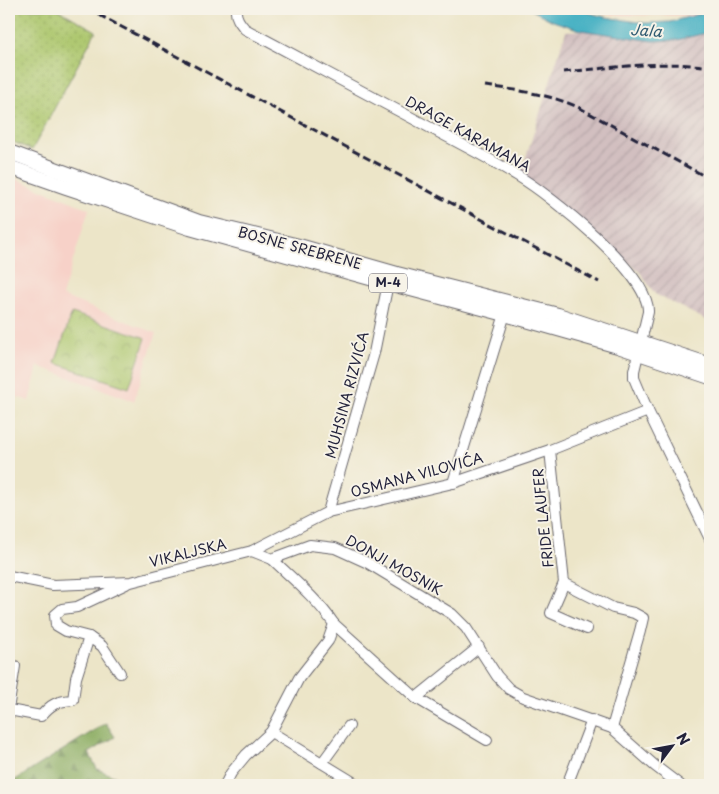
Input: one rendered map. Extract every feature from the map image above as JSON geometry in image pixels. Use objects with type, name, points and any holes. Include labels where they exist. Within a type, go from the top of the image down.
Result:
[{"type":"main road","name":"BOSNE SREBRENE","points":[[9,152],[199,222],[299,246],[397,274],[558,315],[710,377]]},
{"type":"main road","name":"BOSNE SREBRENE","points":[[9,167],[66,188],[190,228],[388,284],[710,365]]},
{"type":"street","name":"DRAGE KARAMANA","points":[[236,9],[235,13],[245,29],[520,176],[604,243],[633,279],[648,306],[634,378],[710,539]]},
{"type":"street","name":"MUHSINA RIZVIĆA","points":[[328,512],[374,353],[388,284]]},
{"type":"street","points":[[453,483],[505,314]]},
{"type":"street","name":"OSMANA VILOVIĆA","points":[[252,551],[328,512],[453,483],[550,450],[648,411]]},
{"type":"street","name":"FRIDE LAUFER","points":[[550,450],[564,584],[551,613],[587,630]]},
{"type":"street","points":[[699,516],[710,514]]},
{"type":"street","name":"DONJI MOSNIK","points":[[272,559],[310,545],[335,548],[368,563],[452,614],[466,628],[497,676],[509,689],[523,697],[612,728],[680,785]]},
{"type":"street","points":[[252,551],[272,559],[317,602],[334,624],[416,698],[487,740]]},
{"type":"street","name":"VIKALJSKA","points":[[120,673],[102,646],[88,637],[56,626],[55,615],[62,609],[77,607],[131,582],[252,551]]},
{"type":"street","name":"VIKALJSKA","points":[[9,576],[53,585],[131,582]]},
{"type":"street","name":"FRIDE LAUFER","points":[[564,584],[613,608],[634,612],[643,618],[612,728]]},
{"type":"street","points":[[225,785],[246,755],[271,732],[298,678],[328,641],[334,624]]},
{"type":"street","points":[[9,710],[41,716],[48,706],[61,701],[73,700],[76,678],[88,637]]},
{"type":"street","points":[[416,698],[479,647]]},
{"type":"street","points":[[9,703],[15,666]]},
{"type":"street","points":[[567,785],[592,720]]},
{"type":"street","points":[[322,763],[349,726]]},
{"type":"street","points":[[271,732],[358,785]]},
{"type":"shaded area","points":[[602,9],[710,9],[710,16],[604,15]]},
{"type":"shaded area","points":[[710,24],[710,322],[655,294],[639,271],[520,176],[566,31]]},
{"type":"shaded area","points":[[9,176],[89,209],[62,296],[156,333],[134,401],[38,366],[29,401],[9,394]]},
{"type":"green space","points":[[9,9],[57,9],[96,31],[32,150],[9,140]]},
{"type":"green space","points":[[72,313],[146,338],[129,388],[55,363]]},
{"type":"green space","points":[[106,723],[115,737],[89,753],[97,769],[128,782],[128,785],[9,785],[9,784]]},
{"type":"water","name":"Jala","points":[[530,9],[575,9],[605,17],[645,23],[670,22],[710,11],[710,32],[677,40],[653,41],[581,30],[553,21]]},
{"type":"railway","points":[[88,9],[599,282]]},
{"type":"railway","points":[[563,72],[655,64],[710,67]]},
{"type":"railway","points":[[485,86],[544,96],[578,107],[710,179]]}]
